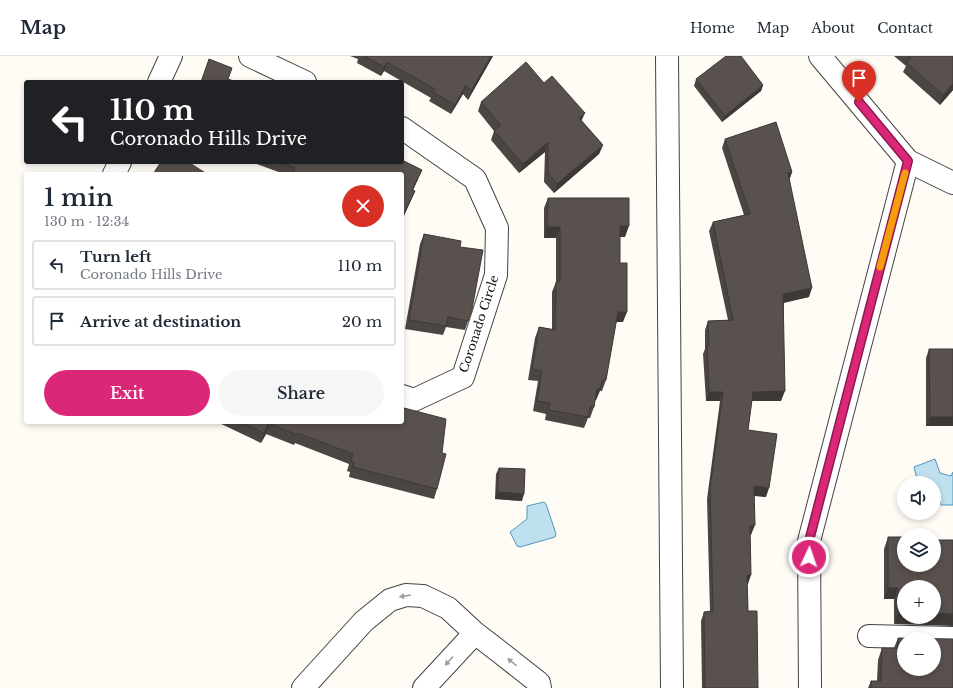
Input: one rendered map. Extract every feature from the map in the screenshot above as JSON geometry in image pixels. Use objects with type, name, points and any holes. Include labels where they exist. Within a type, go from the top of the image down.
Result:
[{"type":"street","points":[[160,80],[171,56]]},
{"type":"street","points":[[250,56],[301,80]]},
{"type":"street","points":[[667,56],[672,688]]},
{"type":"street","points":[[820,56],[908,161],[953,183]]},
{"type":"street","name":"Coronado Circle","points":[[404,129],[476,179],[498,228],[496,275],[463,377],[414,400],[404,397]]},
{"type":"street","points":[[810,688],[809,541],[908,161]]},
{"type":"street","points":[[303,688],[364,621],[390,600],[406,595],[423,596],[448,608],[475,634],[501,652],[539,684],[540,688]]},
{"type":"street","points":[[424,688],[475,634]]},
{"type":"street","points":[[869,636],[953,638]]},
{"type":"water","points":[[935,459],[940,473],[951,476],[953,472],[953,505],[941,505],[941,476],[916,476],[914,467]]},
{"type":"water","points":[[544,502],[556,534],[555,537],[520,547],[517,546],[510,532],[527,519],[527,506]]},
{"type":"building","points":[[364,56],[491,56],[471,91],[466,85],[455,105],[433,92],[435,89],[387,62],[384,67]]},
{"type":"building","points":[[726,56],[741,56],[763,85],[725,116],[696,79]]},
{"type":"building","points":[[908,56],[953,56],[953,84],[943,95],[907,63],[911,58]]},
{"type":"building","points":[[209,59],[232,68],[228,79],[231,80],[202,80]]},
{"type":"building","points":[[526,62],[544,83],[552,76],[585,113],[579,118],[603,145],[557,184],[548,173],[548,142],[523,164],[494,131],[501,125],[481,102]]},
{"type":"building","points":[[776,122],[792,172],[788,173],[812,288],[783,294],[785,391],[753,392],[748,430],[777,434],[769,488],[754,486],[755,525],[750,526],[751,575],[747,575],[748,611],[757,611],[758,688],[705,688],[704,612],[713,611],[710,489],[723,392],[709,392],[707,345],[709,345],[708,321],[733,320],[713,222],[750,214],[725,139]]},
{"type":"building","points":[[404,161],[422,170],[412,190],[415,191],[404,214],[404,172],[293,172],[295,168],[285,164],[404,164]]},
{"type":"building","points":[[160,164],[191,164],[204,172],[154,172]]},
{"type":"building","points":[[548,198],[629,198],[629,226],[620,226],[620,263],[627,263],[627,312],[618,312],[606,380],[602,380],[600,389],[597,389],[594,407],[590,407],[588,417],[549,410],[550,403],[537,401],[542,371],[532,369],[539,327],[555,330],[556,282],[560,282],[560,227],[547,227]]},
{"type":"building","points":[[424,234],[461,241],[460,247],[483,250],[472,309],[468,321],[448,317],[446,326],[409,320]]},
{"type":"building","points":[[929,349],[953,349],[953,417],[930,417]]},
{"type":"building","points":[[404,408],[446,419],[442,453],[446,454],[437,489],[353,467],[354,462],[351,461],[353,454],[298,433],[297,435],[271,424],[404,424]]},
{"type":"building","points":[[245,424],[268,424],[264,433]]},
{"type":"building","points":[[499,468],[525,469],[524,494],[497,492]]},
{"type":"building","points":[[888,537],[897,537],[897,572],[941,572],[941,540],[953,540],[953,614],[941,613],[941,580],[897,580],[897,588],[888,588]]},
{"type":"building","points":[[941,639],[953,639],[953,688],[871,688],[871,681],[881,681],[882,648],[897,648],[897,676],[941,676]]},
{"type":"slow traffic","points":[[880,267],[905,173]]},
{"type":"route","points":[[809,557],[809,541],[908,161],[859,102]]}]
